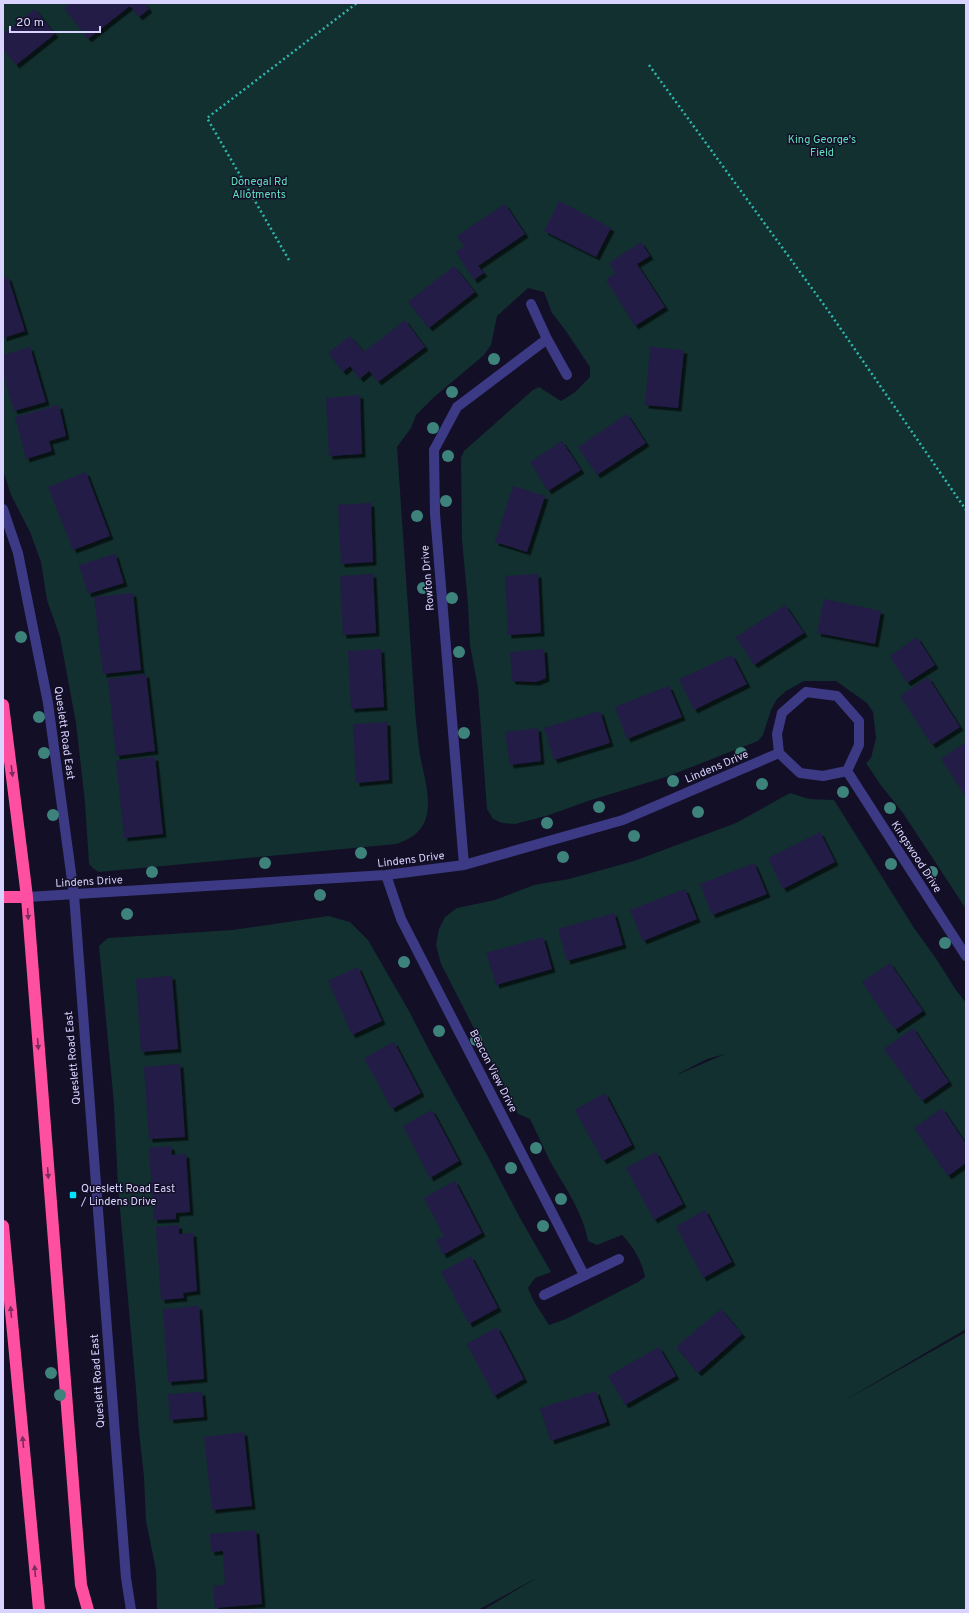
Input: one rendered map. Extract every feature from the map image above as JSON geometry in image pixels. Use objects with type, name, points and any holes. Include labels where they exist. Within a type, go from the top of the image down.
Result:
[{"type":"highway","points":[[3,705],[27,897],[81,1577],[88,1610]]},
{"type":"highway","points":[[3,897],[27,897]]},
{"type":"highway","points":[[3,1226],[39,1610]]},
{"type":"street","points":[[531,304],[547,339],[567,375]]},
{"type":"street","name":"Rowton Drive","points":[[464,865],[435,514],[434,450],[457,407],[547,339]]},
{"type":"street","name":"Queslett Road East","points":[[3,509],[18,553],[48,703],[74,895],[126,1578],[131,1610]]},
{"type":"street","points":[[806,692],[837,696],[859,721],[859,745],[847,771],[823,776],[800,773],[779,754],[777,734],[782,713],[806,692]]},
{"type":"street","name":"Lindens Drive","points":[[27,897],[386,875],[464,865],[623,820],[779,754]]},
{"type":"street","name":"Kingswood Drive","points":[[847,771],[966,956]]},
{"type":"street","name":"Beacon View Drive","points":[[386,875],[401,919],[584,1275]]},
{"type":"street","points":[[544,1295],[619,1259]]},
{"type":"path","points":[[290,260],[207,118],[357,3]]},
{"type":"path","points":[[649,65],[827,309],[966,510]]},
{"type":"green space","points":[[3,3],[966,3],[966,909],[903,813],[880,784],[866,763],[871,758],[876,738],[873,712],[867,703],[836,681],[804,681],[786,691],[777,699],[771,710],[763,735],[758,741],[666,777],[591,800],[546,816],[515,824],[502,823],[493,819],[487,809],[478,688],[470,645],[462,540],[461,458],[464,451],[533,390],[539,387],[561,401],[574,393],[590,377],[590,367],[552,313],[544,292],[528,288],[497,316],[491,345],[484,355],[433,398],[416,415],[411,428],[397,447],[416,720],[420,755],[428,795],[426,819],[420,829],[411,838],[396,844],[99,872],[94,869],[89,864],[85,802],[76,723],[60,637],[47,600],[41,562],[30,532],[11,495],[3,470]]},
{"type":"green space","points":[[790,793],[809,799],[834,800],[914,928],[966,1003],[966,1329],[842,1402],[966,1332],[966,1610],[483,1610],[540,1576],[478,1610],[157,1610],[156,1570],[146,1521],[144,1477],[118,1187],[114,1104],[99,946],[108,938],[233,930],[328,916],[350,922],[368,940],[409,1011],[520,1218],[551,1272],[535,1278],[528,1288],[533,1300],[549,1325],[566,1319],[638,1282],[645,1277],[644,1271],[630,1244],[622,1235],[597,1245],[588,1241],[582,1220],[550,1161],[530,1119],[518,1114],[441,964],[436,945],[439,929],[445,917],[457,908],[495,900],[534,885],[569,879],[634,861],[736,823]],"holes":[[[725,1054],[679,1074],[707,1059]]]},
{"type":"building","points":[[71,3],[144,3],[149,9],[139,17],[130,6],[88,39],[64,8]]},
{"type":"building","points":[[35,9],[55,34],[16,65],[3,49],[3,34]]},
{"type":"building","points":[[559,201],[611,228],[596,257],[544,231]]},
{"type":"building","points":[[505,204],[525,234],[478,266],[484,273],[474,280],[456,252],[464,246],[457,236]]},
{"type":"building","points":[[641,242],[650,256],[637,264],[665,307],[635,326],[606,280],[615,273],[609,263]]},
{"type":"building","points":[[454,266],[475,292],[429,328],[408,302]]},
{"type":"building","points":[[8,277],[25,331],[3,338],[3,278]]},
{"type":"building","points":[[405,320],[425,347],[378,382],[369,371],[360,379],[350,366],[343,372],[328,353],[350,336],[364,352]]},
{"type":"building","points":[[30,347],[46,402],[14,411],[3,374],[3,355]]},
{"type":"building","points":[[650,347],[684,350],[678,408],[645,405]]},
{"type":"building","points":[[360,395],[362,454],[329,456],[326,398]]},
{"type":"building","points":[[59,405],[66,436],[49,441],[52,451],[26,459],[15,417]]},
{"type":"building","points":[[627,414],[646,443],[597,475],[578,447]]},
{"type":"building","points":[[562,441],[581,470],[548,491],[530,462]]},
{"type":"building","points":[[86,472],[110,536],[73,550],[48,487]]},
{"type":"building","points":[[513,486],[545,496],[527,552],[495,542]]},
{"type":"building","points":[[371,503],[373,562],[341,564],[338,505]]},
{"type":"building","points":[[115,554],[124,583],[88,594],[79,565]]},
{"type":"building","points":[[373,574],[376,633],[343,635],[340,576]]},
{"type":"building","points":[[538,574],[541,633],[508,635],[505,576]]},
{"type":"building","points":[[133,593],[141,670],[103,674],[94,597]]},
{"type":"building","points":[[824,599],[881,611],[875,644],[817,633]]},
{"type":"building","points":[[785,605],[804,633],[754,665],[736,637]]},
{"type":"building","points":[[917,637],[935,665],[907,683],[890,656]]},
{"type":"building","points":[[381,649],[384,707],[351,709],[348,651]]},
{"type":"building","points":[[544,649],[546,678],[536,682],[512,681],[510,652]]},
{"type":"building","points":[[732,655],[747,684],[694,710],[679,679]]},
{"type":"building","points":[[146,674],[155,751],[116,756],[108,679]]},
{"type":"building","points":[[928,677],[960,727],[932,745],[900,696]]},
{"type":"building","points":[[669,686],[682,717],[627,739],[615,707]]},
{"type":"building","points":[[600,711],[610,743],[554,760],[544,728]]},
{"type":"building","points":[[387,722],[389,780],[356,783],[353,724]]},
{"type":"building","points":[[538,728],[541,761],[510,765],[505,732]]},
{"type":"building","points":[[966,742],[966,797],[941,759]]},
{"type":"building","points":[[155,757],[163,834],[124,838],[116,761]]},
{"type":"building","points":[[820,832],[835,862],[783,889],[768,858]]},
{"type":"building","points":[[754,863],[767,894],[712,915],[700,884]]},
{"type":"building","points":[[685,889],[697,919],[643,941],[630,910]]},
{"type":"building","points":[[614,913],[623,945],[567,961],[558,929]]},
{"type":"building","points":[[543,937],[552,969],[496,985],[486,953]]},
{"type":"building","points":[[890,963],[923,1011],[895,1030],[862,982]]},
{"type":"building","points":[[358,967],[382,1021],[352,1035],[328,981]]},
{"type":"building","points":[[172,976],[178,1049],[141,1052],[136,979]]},
{"type":"building","points":[[913,1028],[949,1082],[922,1101],[884,1049]]},
{"type":"building","points":[[394,1042],[421,1093],[392,1109],[364,1058]]},
{"type":"building","points":[[180,1064],[185,1137],[149,1139],[144,1067]]},
{"type":"building","points":[[605,1093],[632,1145],[603,1161],[575,1110]]},
{"type":"building","points":[[942,1108],[966,1144],[966,1163],[948,1176],[914,1128]]},
{"type":"building","points":[[432,1110],[459,1161],[430,1178],[403,1126]]},
{"type":"building","points":[[171,1146],[172,1155],[186,1154],[190,1212],[176,1213],[176,1219],[154,1220],[149,1148]]},
{"type":"building","points":[[656,1152],[683,1204],[654,1220],[626,1168]]},
{"type":"building","points":[[455,1181],[482,1233],[443,1255],[436,1240],[444,1236],[424,1198]]},
{"type":"building","points":[[705,1210],[732,1262],[703,1278],[676,1226]]},
{"type":"building","points":[[179,1225],[179,1234],[193,1233],[197,1291],[183,1293],[184,1298],[161,1300],[156,1227]]},
{"type":"building","points":[[471,1256],[498,1308],[469,1324],[441,1272]]},
{"type":"building","points":[[199,1306],[204,1379],[168,1382],[163,1309]]},
{"type":"building","points":[[721,1309],[742,1334],[698,1373],[676,1347]]},
{"type":"building","points":[[497,1327],[524,1379],[494,1396],[467,1344]]},
{"type":"building","points":[[659,1347],[676,1376],[625,1405],[608,1376]]},
{"type":"building","points":[[596,1391],[607,1422],[551,1441],[540,1408]]},
{"type":"building","points":[[202,1392],[204,1417],[170,1420],[168,1394]]},
{"type":"building","points":[[244,1432],[252,1506],[212,1510],[204,1437]]},
{"type":"building","points":[[256,1530],[262,1604],[215,1608],[213,1586],[225,1585],[223,1551],[211,1552],[210,1534]]},
{"type":"place","name":"Queslett Road East / Lindens Drive","points":[[73,1195]]},
{"type":"park label","name":"King George's Field","points":[[822,146]]},
{"type":"park label","name":"Donegal Rd Allotments","points":[[259,188]]}]
